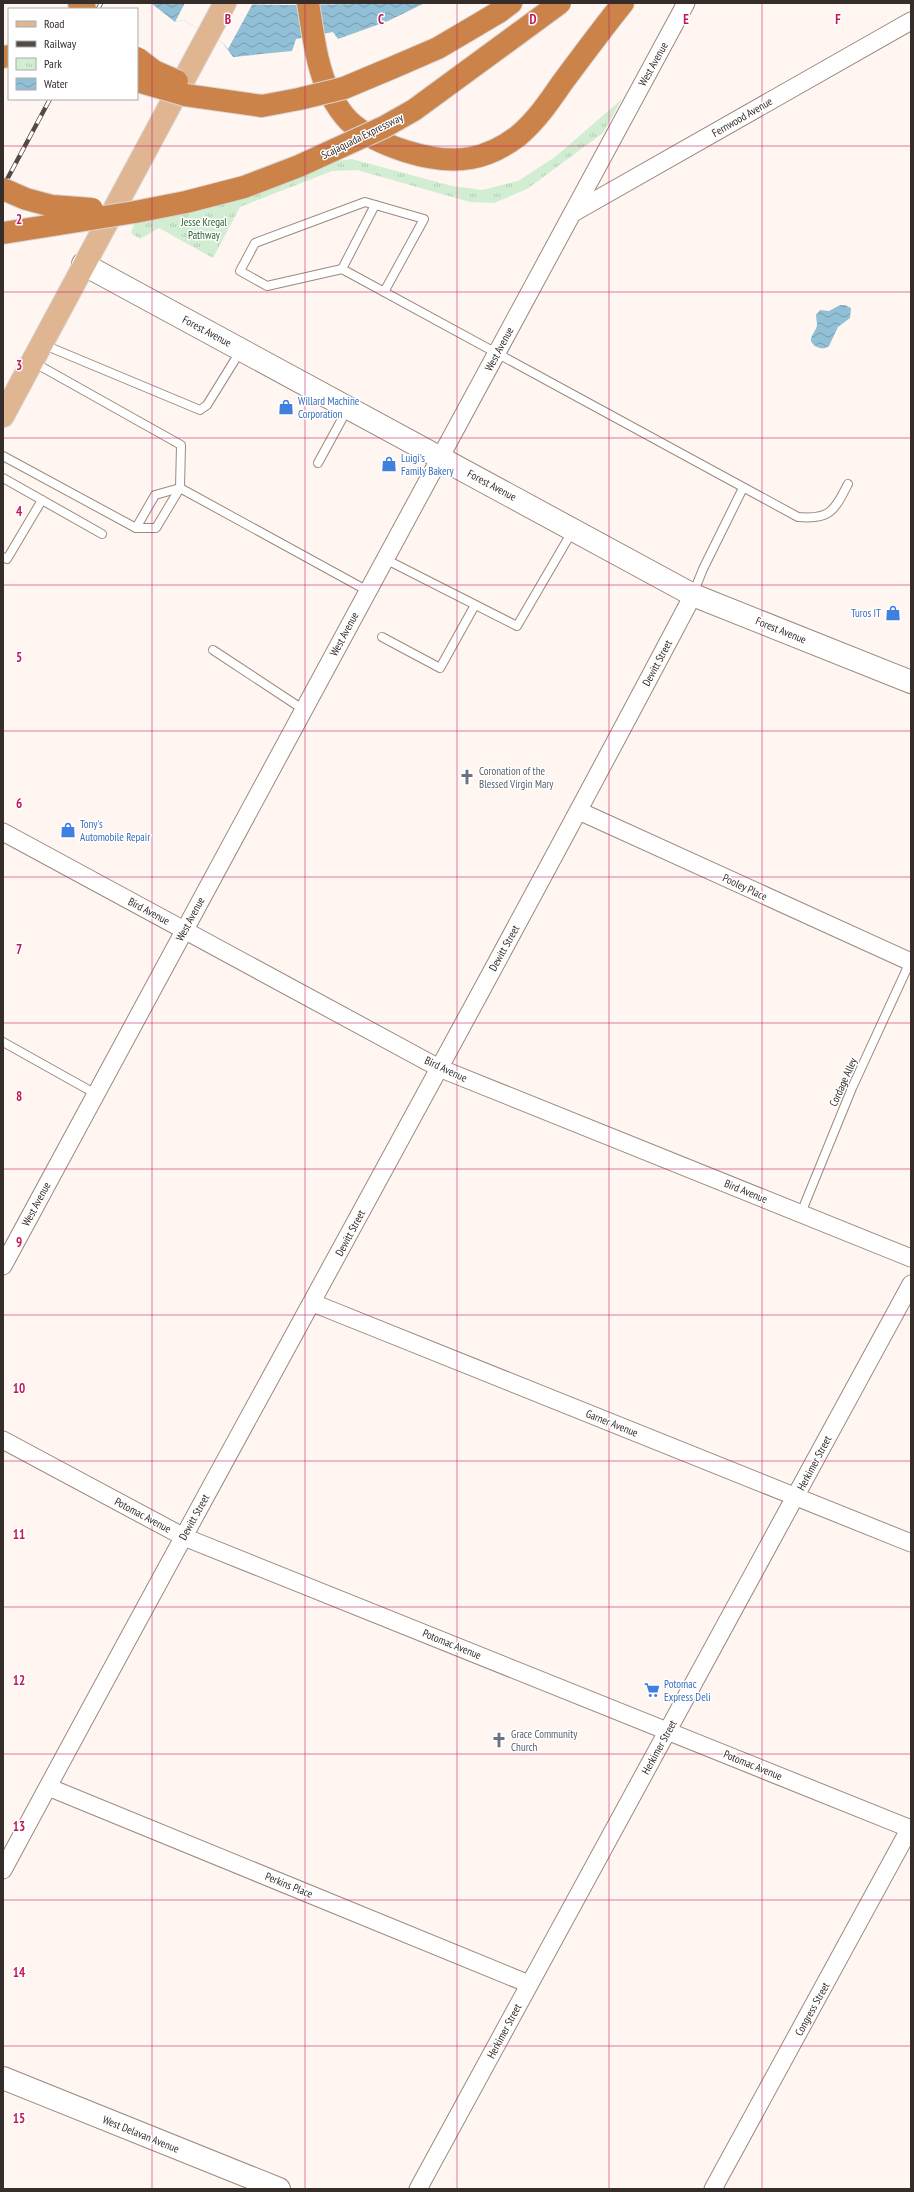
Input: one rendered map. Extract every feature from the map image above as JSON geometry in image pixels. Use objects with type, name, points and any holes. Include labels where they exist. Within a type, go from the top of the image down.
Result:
[{"type":"highway","points":[[308,3],[323,77],[330,94],[349,121],[363,131],[392,145],[428,157],[444,159],[470,158],[483,155],[517,137],[535,120],[623,3]]},
{"type":"highway","points":[[138,80],[185,95],[262,106],[344,88],[438,48],[511,3]]},
{"type":"highway","name":"Scajaquada Expressway","points":[[135,212],[244,187],[299,166],[384,128],[432,97],[560,3]]},
{"type":"highway","points":[[138,59],[154,71],[220,100]]},
{"type":"highway","points":[[3,189],[26,199],[52,206],[135,212]]},
{"type":"highway","points":[[3,233],[135,212]]},
{"type":"main road","points":[[3,416],[83,264],[225,3]]},
{"type":"street","name":"West Avenue","points":[[3,1266],[686,3]]},
{"type":"street","name":"Fernwood Avenue","points":[[572,213],[911,21]]},
{"type":"street","name":"Forest Avenue","points":[[83,264],[693,595],[911,682]]},
{"type":"street","name":"Dewitt Street","points":[[3,1870],[313,1303],[579,811],[693,595]]},
{"type":"street","name":"Pooley Place","points":[[579,811],[911,962]]},
{"type":"street","name":"Bird Avenue","points":[[3,832],[439,1068],[911,1258]]},
{"type":"street","name":"Herkimer Street","points":[[418,2189],[911,1284]]},
{"type":"street","name":"Garner Avenue","points":[[313,1303],[911,1543]]},
{"type":"street","name":"Potomac Avenue","points":[[3,1440],[184,1537],[911,1829]]},
{"type":"street","name":"Perkins Place","points":[[48,1787],[529,1984]]},
{"type":"street","name":"Congress Street","points":[[713,2189],[911,1829]]},
{"type":"street","name":"West Delavan Avenue","points":[[3,2078],[280,2189]]},
{"type":"lane","points":[[384,292],[424,219],[365,202],[255,243],[240,271],[267,286],[342,269],[384,292],[497,352],[798,518],[827,515],[837,506],[848,484]]},
{"type":"lane","points":[[342,269],[375,205]]},
{"type":"lane","points":[[37,353],[200,410],[207,405],[241,349]]},
{"type":"lane","points":[[3,456],[136,528],[156,528],[180,488],[181,445],[37,353]]},
{"type":"lane","points":[[318,463],[349,408]]},
{"type":"lane","points":[[3,478],[102,534]]},
{"type":"lane","points":[[136,528],[155,495],[180,488],[368,591]]},
{"type":"lane","points":[[693,595],[703,569],[743,488]]},
{"type":"lane","points":[[3,557],[7,559],[42,500]]},
{"type":"lane","points":[[385,559],[516,626],[573,529]]},
{"type":"lane","points":[[382,637],[440,668],[475,604]]},
{"type":"lane","points":[[213,650],[304,710]]},
{"type":"lane","name":"Cordage Alley","points":[[801,1213],[852,1088],[911,962]]},
{"type":"lane","points":[[3,1042],[96,1094]]},
{"type":"green space","name":"Jesse Kregal Pathway","points":[[622,99],[603,133],[527,189],[494,203],[470,202],[357,170],[332,171],[240,207],[213,258],[159,228],[140,239],[131,233],[134,224],[240,196],[337,161],[352,159],[452,186],[482,190],[518,181],[555,157]]},
{"type":"water","points":[[151,3],[290,5],[425,3],[388,21],[338,39],[333,32],[296,39],[292,51],[233,57],[222,42],[183,20],[175,22]]},
{"type":"water","points":[[840,305],[845,305],[851,308],[850,318],[838,327],[829,346],[826,348],[817,347],[811,342],[817,325],[816,315],[820,310],[829,311]]},
{"type":"pier","points":[[185,3],[253,3],[228,49],[222,42],[183,20],[175,22]]},
{"type":"railway","points":[[98,8],[101,3]]},
{"type":"railway","points":[[3,187],[49,100]]},
{"type":"place","name":"Willard Machine Corporation","points":[[286,407]]},
{"type":"place","name":"Luigi's Family Bakery","points":[[389,464]]},
{"type":"place","name":"Turos IT","points":[[893,613]]},
{"type":"place","name":"Coronation of the Blessed Virgin Mary","points":[[467,777]]},
{"type":"place","name":"Tony's Automobile Repair","points":[[68,830]]},
{"type":"place","name":"Potomac Express Deli","points":[[652,1690]]},
{"type":"place","name":"Grace Community Church","points":[[499,1740]]}]
